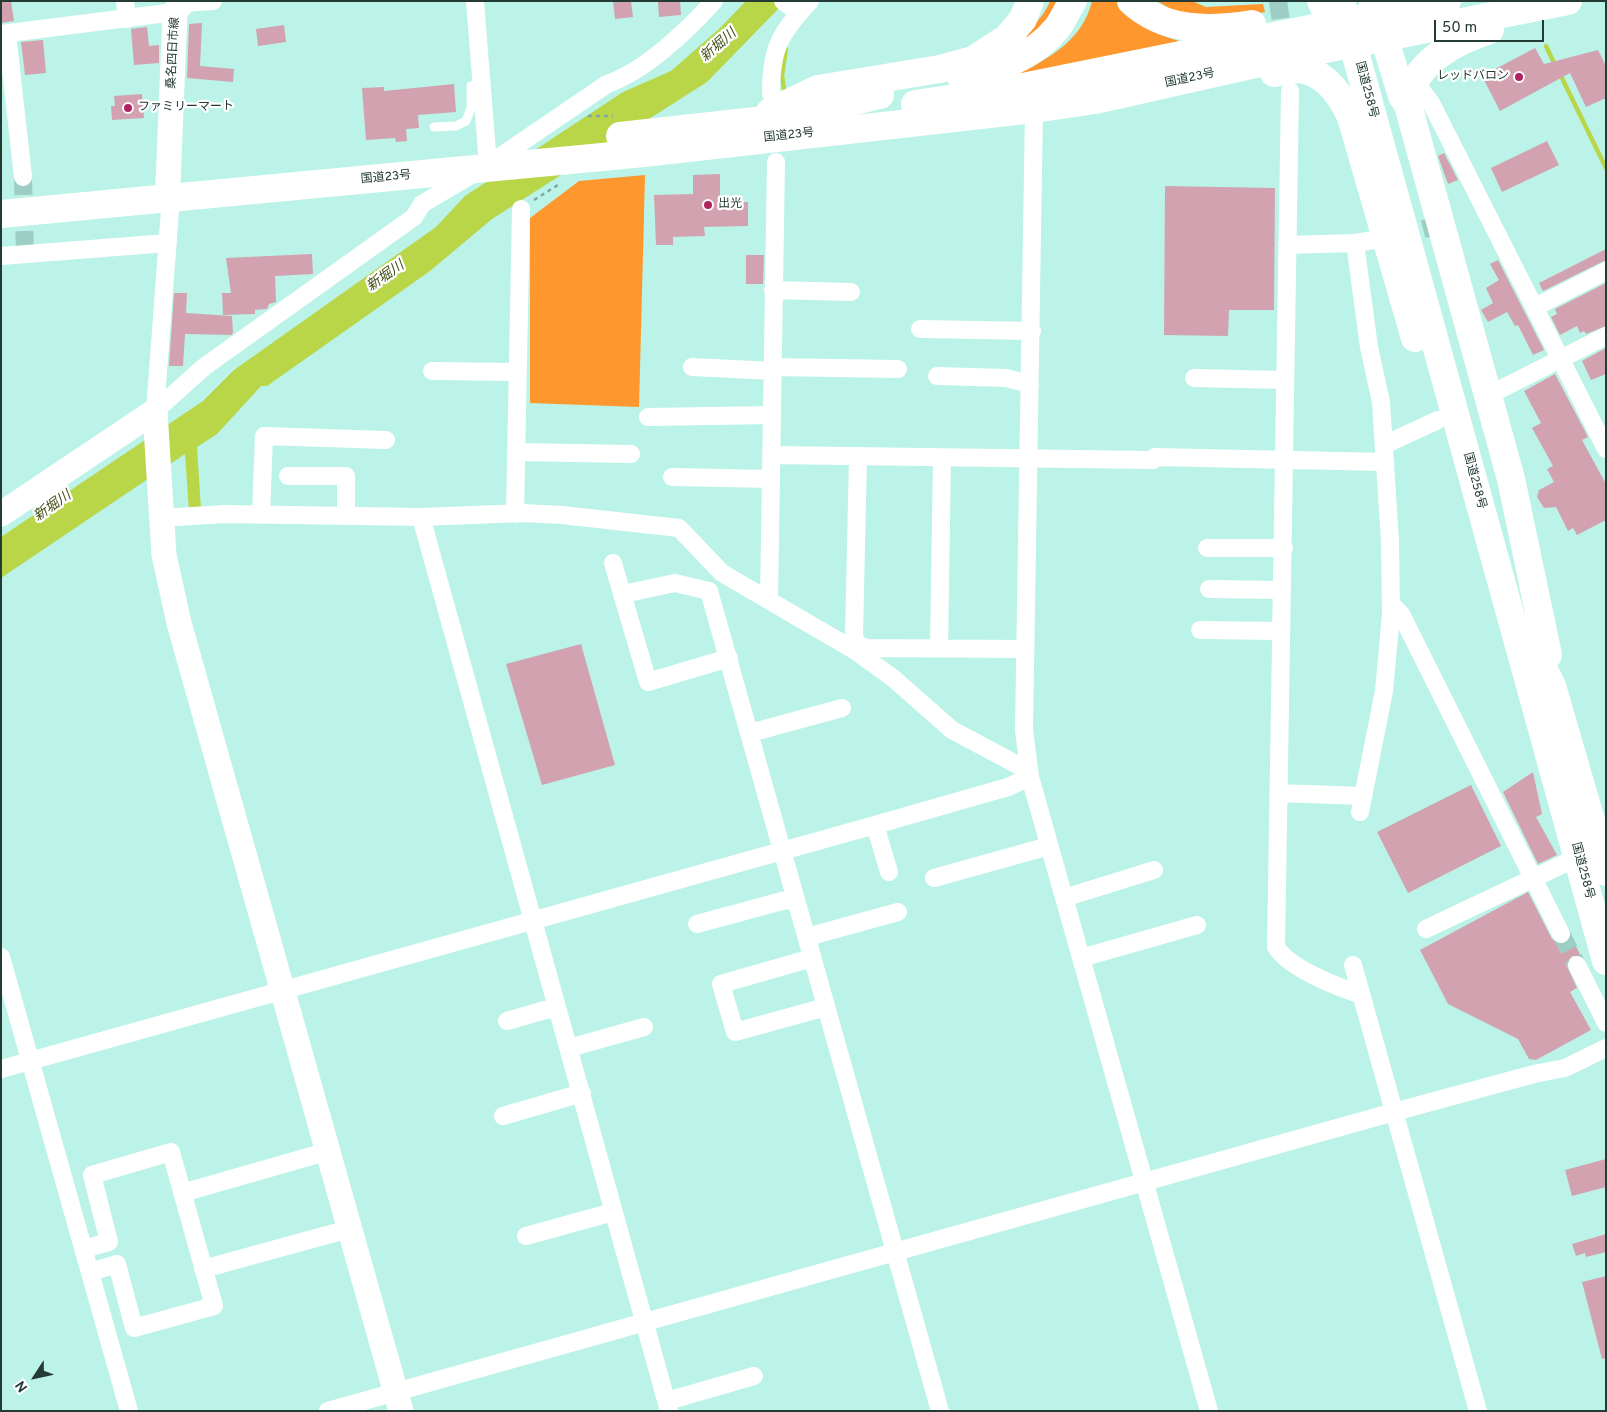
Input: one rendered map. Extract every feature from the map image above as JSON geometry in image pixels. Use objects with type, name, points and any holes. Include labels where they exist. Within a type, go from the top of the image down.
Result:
[{"type":"main road","points":[[751,121],[818,90],[940,69],[973,60],[1007,38],[1023,19],[1030,1]]},
{"type":"main road","points":[[820,114],[855,101],[988,71],[1015,61],[1036,48],[1057,28],[1073,1]]},
{"type":"main road","points":[[1131,1],[1142,12],[1162,22],[1192,28],[1233,27],[1352,10],[1518,1]]},
{"type":"main road","name":"国道23号","points":[[644,143],[751,121],[820,114],[855,114],[1008,90],[1352,10],[1447,1]]},
{"type":"main road","points":[[1552,686],[1550,664],[1511,479],[1434,226],[1412,93],[1429,62],[1456,42],[1489,30],[1529,19],[1568,1]]},
{"type":"main road","name":"国道23号","points":[[1,214],[170,191],[644,143],[1034,109],[1095,100],[1295,55],[1352,10],[1568,1]]},
{"type":"main road","points":[[1295,55],[1320,41],[1352,10]]},
{"type":"main road","points":[[1352,10],[1402,96],[1412,93]]},
{"type":"main road","name":"国道258号","points":[[1352,10],[1516,637],[1594,847],[1606,872]]},
{"type":"main road","points":[[1095,100],[1297,69],[1309,72],[1332,85],[1351,117],[1390,238],[1438,420],[1473,540],[1516,637]]},
{"type":"main road","name":"国道258号","points":[[1370,77],[1426,246],[1542,666],[1552,686],[1594,847],[1606,961]]},
{"type":"main road","name":"国道23号","points":[[1,199],[170,191]]},
{"type":"street","points":[[126,1],[127,19]]},
{"type":"street","points":[[23,177],[4,34],[127,19],[181,5],[213,1]]},
{"type":"street","points":[[475,1],[480,84],[488,165]]},
{"type":"street","points":[[1,514],[155,411],[204,367],[414,216],[422,204],[488,165],[606,84],[616,81],[649,60],[679,36],[714,1]]},
{"type":"street","name":"桑名四日市線","points":[[170,191],[181,5]]},
{"type":"street","points":[[771,94],[771,68],[776,47],[796,6]]},
{"type":"street","points":[[1290,91],[1276,947],[1286,957],[1318,978],[1361,995]]},
{"type":"street","points":[[1412,93],[1431,103],[1606,449]]},
{"type":"street","points":[[1034,109],[1032,330],[1027,458],[1024,730],[1030,774],[1049,846],[1208,1411]]},
{"type":"street","points":[[769,599],[776,162]]},
{"type":"street","points":[[170,191],[168,243],[155,411],[164,555],[179,622],[398,1401]]},
{"type":"street","points":[[515,514],[521,209]]},
{"type":"street","points":[[1287,245],[1355,243],[1390,238]]},
{"type":"street","points":[[1,256],[168,243]]},
{"type":"street","points":[[1278,793],[1361,804],[1385,682],[1391,633],[1391,604],[1385,453],[1381,402],[1369,348],[1355,243]]},
{"type":"street","points":[[1535,307],[1606,271]]},
{"type":"street","points":[[773,290],[851,292]]},
{"type":"street","points":[[920,329],[1032,330]]},
{"type":"street","points":[[1487,396],[1606,336]]},
{"type":"street","points":[[692,367],[898,369]]},
{"type":"street","points":[[432,371],[518,372]]},
{"type":"street","points":[[937,376],[1006,378],[1030,384]]},
{"type":"street","points":[[1194,378],[1285,380]]},
{"type":"street","points":[[648,417],[772,415]]},
{"type":"street","points":[[772,455],[1153,460],[1155,457],[1284,460],[1385,453],[1438,420]]},
{"type":"street","points":[[261,515],[264,436],[386,440]]},
{"type":"street","points":[[516,452],[631,454]]},
{"type":"street","points":[[855,647],[858,456]]},
{"type":"street","points":[[939,648],[942,458]]},
{"type":"street","points":[[288,476],[346,476],[346,516]]},
{"type":"street","points":[[672,476],[771,479]]},
{"type":"street","points":[[161,518],[217,514],[421,517],[515,514],[562,515],[679,528],[722,573],[757,595],[769,599],[855,647],[904,687],[942,723],[1030,774]]},
{"type":"street","points":[[421,517],[531,920],[582,1093],[613,1212],[668,1406],[754,1376]]},
{"type":"street","points":[[1207,548],[1284,548]]},
{"type":"street","points":[[613,563],[648,682],[729,658]]},
{"type":"street","points":[[709,591],[722,573]]},
{"type":"street","points":[[623,594],[675,583],[709,591]]},
{"type":"street","points":[[1209,589],[1282,590]]},
{"type":"street","points":[[709,591],[940,1411]]},
{"type":"street","points":[[1391,604],[1401,614],[1561,934]]},
{"type":"street","points":[[1200,630],[1281,631]]},
{"type":"street","points":[[855,647],[1025,649]]},
{"type":"street","points":[[750,733],[842,708]]},
{"type":"street","points":[[1,1069],[1008,787],[1030,774]]},
{"type":"street","points":[[875,825],[889,872]]},
{"type":"street","points":[[934,878],[1049,846]]},
{"type":"street","points":[[1426,928],[1594,847]]},
{"type":"street","points":[[1064,898],[1154,870]]},
{"type":"street","points":[[697,924],[796,899]]},
{"type":"street","points":[[807,937],[898,912]]},
{"type":"street","points":[[1081,958],[1197,925]]},
{"type":"street","points":[[1,957],[129,1411]]},
{"type":"street","points":[[812,958],[721,984],[735,1032],[826,1007]]},
{"type":"street","points":[[1353,965],[1478,1411]]},
{"type":"street","points":[[1577,965],[1606,1023]]},
{"type":"street","points":[[507,1021],[545,1010],[557,1009]]},
{"type":"street","points":[[568,1048],[644,1027]]},
{"type":"street","points":[[328,1411],[398,1401],[644,1322],[896,1253],[1394,1112],[1534,1074],[1565,1068],[1606,1048]]},
{"type":"street","points":[[503,1116],[582,1093]]},
{"type":"street","points":[[182,1193],[328,1151]]},
{"type":"street","points":[[84,1249],[109,1242],[92,1176],[171,1152],[214,1306],[134,1328],[117,1264],[90,1272]]},
{"type":"street","points":[[526,1236],[613,1212]]},
{"type":"street","points":[[203,1269],[349,1230]]},
{"type":"lane","points":[[434,128],[456,126],[466,121],[471,108],[471,86],[480,84]]},
{"type":"path","points":[[559,117],[616,116]]},
{"type":"path","points":[[521,209],[569,178]]},
{"type":"shaded area","points":[[1050,1],[1063,1],[1021,48],[1023,41]]},
{"type":"shaded area","points":[[1092,1],[1120,1],[1133,17],[1147,28],[1163,36],[1183,42],[1014,75],[1039,63],[1072,38],[1081,27]]},
{"type":"shaded area","points":[[1157,1],[1192,1],[1206,7],[1263,4],[1265,12],[1212,21],[1174,11]]},
{"type":"shaded area","points":[[645,175],[639,407],[530,403],[530,218],[579,181]]},
{"type":"water","name":"新堀川","points":[[746,1],[786,1],[707,82],[492,219],[430,271],[267,386],[261,386],[217,434],[197,447],[201,509],[189,511],[185,454],[1,578],[1,537],[203,401],[234,370],[436,227],[465,196],[623,92],[671,71],[719,29]]},
{"type":"building","points":[[1,1],[11,1],[14,21],[1,23]]},
{"type":"building","points":[[613,1],[631,1],[633,17],[615,19]]},
{"type":"building","points":[[658,1],[680,1],[681,15],[659,17]]},
{"type":"building","points":[[202,23],[200,66],[234,69],[233,82],[187,78],[189,24]]},
{"type":"building","points":[[284,25],[286,42],[258,46],[256,29]]},
{"type":"building","points":[[147,27],[149,46],[159,45],[159,63],[134,65],[131,29]]},
{"type":"building","points":[[43,40],[46,73],[25,75],[21,42]]},
{"type":"building","points":[[1535,48],[1544,64],[1598,50],[1606,66],[1606,98],[1586,107],[1570,73],[1500,111],[1482,76]]},
{"type":"building","points":[[454,84],[456,112],[418,115],[419,128],[406,129],[407,141],[396,142],[395,138],[366,140],[362,88],[384,87],[384,91]]},
{"type":"building","points":[[142,94],[144,118],[112,120],[111,106],[115,106],[114,96]]},
{"type":"building","points":[[1547,141],[1559,165],[1502,192],[1491,168]]},
{"type":"building","points":[[1444,153],[1458,180],[1448,184],[1438,156]]},
{"type":"building","points":[[720,174],[720,202],[748,202],[748,226],[704,227],[705,236],[673,237],[673,245],[656,245],[654,195],[693,194],[693,175]]},
{"type":"building","points":[[1165,186],[1275,188],[1274,310],[1229,310],[1228,336],[1164,335]]},
{"type":"building","points":[[1606,249],[1606,260],[1543,291],[1539,283]]},
{"type":"building","points":[[312,254],[313,274],[275,276],[276,302],[269,304],[267,309],[255,310],[255,314],[223,315],[222,293],[231,293],[226,258]]},
{"type":"building","points":[[746,255],[764,255],[763,284],[746,284]]},
{"type":"building","points":[[1498,260],[1544,350],[1533,355],[1518,325],[1515,326],[1507,312],[1488,322],[1481,310],[1493,303],[1486,288],[1499,280],[1490,264]]},
{"type":"building","points":[[1606,283],[1606,326],[1586,334],[1584,331],[1580,333],[1577,326],[1560,335],[1551,317],[1557,314],[1555,309]]},
{"type":"building","points":[[174,293],[187,293],[186,313],[232,316],[233,333],[231,335],[185,334],[183,366],[169,366]]},
{"type":"building","points":[[1606,348],[1606,374],[1591,380],[1582,361]]},
{"type":"building","points":[[1555,374],[1588,437],[1582,440],[1606,484],[1606,520],[1577,535],[1573,528],[1568,531],[1556,507],[1544,508],[1537,497],[1539,490],[1554,482],[1547,469],[1553,466],[1532,428],[1541,423],[1524,391]]},
{"type":"building","points":[[581,644],[615,765],[542,785],[506,664]]},
{"type":"building","points":[[1533,772],[1542,814],[1536,817],[1557,855],[1538,864],[1503,792]]},
{"type":"building","points":[[1471,785],[1501,846],[1408,893],[1377,832]]},
{"type":"building","points":[[1528,892],[1552,939],[1561,945],[1566,943],[1571,937],[1581,956],[1572,956],[1566,964],[1577,988],[1570,992],[1591,1030],[1536,1060],[1529,1059],[1518,1039],[1448,1004],[1420,950]]},
{"type":"building","points":[[1606,1159],[1606,1187],[1572,1196],[1565,1170]]},
{"type":"building","points":[[1606,1234],[1606,1252],[1586,1257],[1585,1253],[1576,1256],[1572,1244]]},
{"type":"building","points":[[1606,1276],[1606,1358],[1602,1359],[1582,1282]]},
{"type":"waterway","points":[[1546,46],[1555,65]]},
{"type":"waterway","points":[[784,89],[782,75],[786,49]]},
{"type":"waterway","points":[[1559,72],[1606,168]]},
{"type":"tunnel","points":[[1278,1],[1284,43]]},
{"type":"tunnel","points":[[23,177],[25,254]]},
{"type":"tunnel","points":[[1397,236],[1428,228]]},
{"type":"tunnel","points":[[1561,934],[1577,965]]},
{"type":"place","name":"レッドバロン","points":[[1519,77]]},
{"type":"place","name":"ファミリーマート","points":[[128,108]]},
{"type":"place","name":"出光","points":[[708,205]]}]
